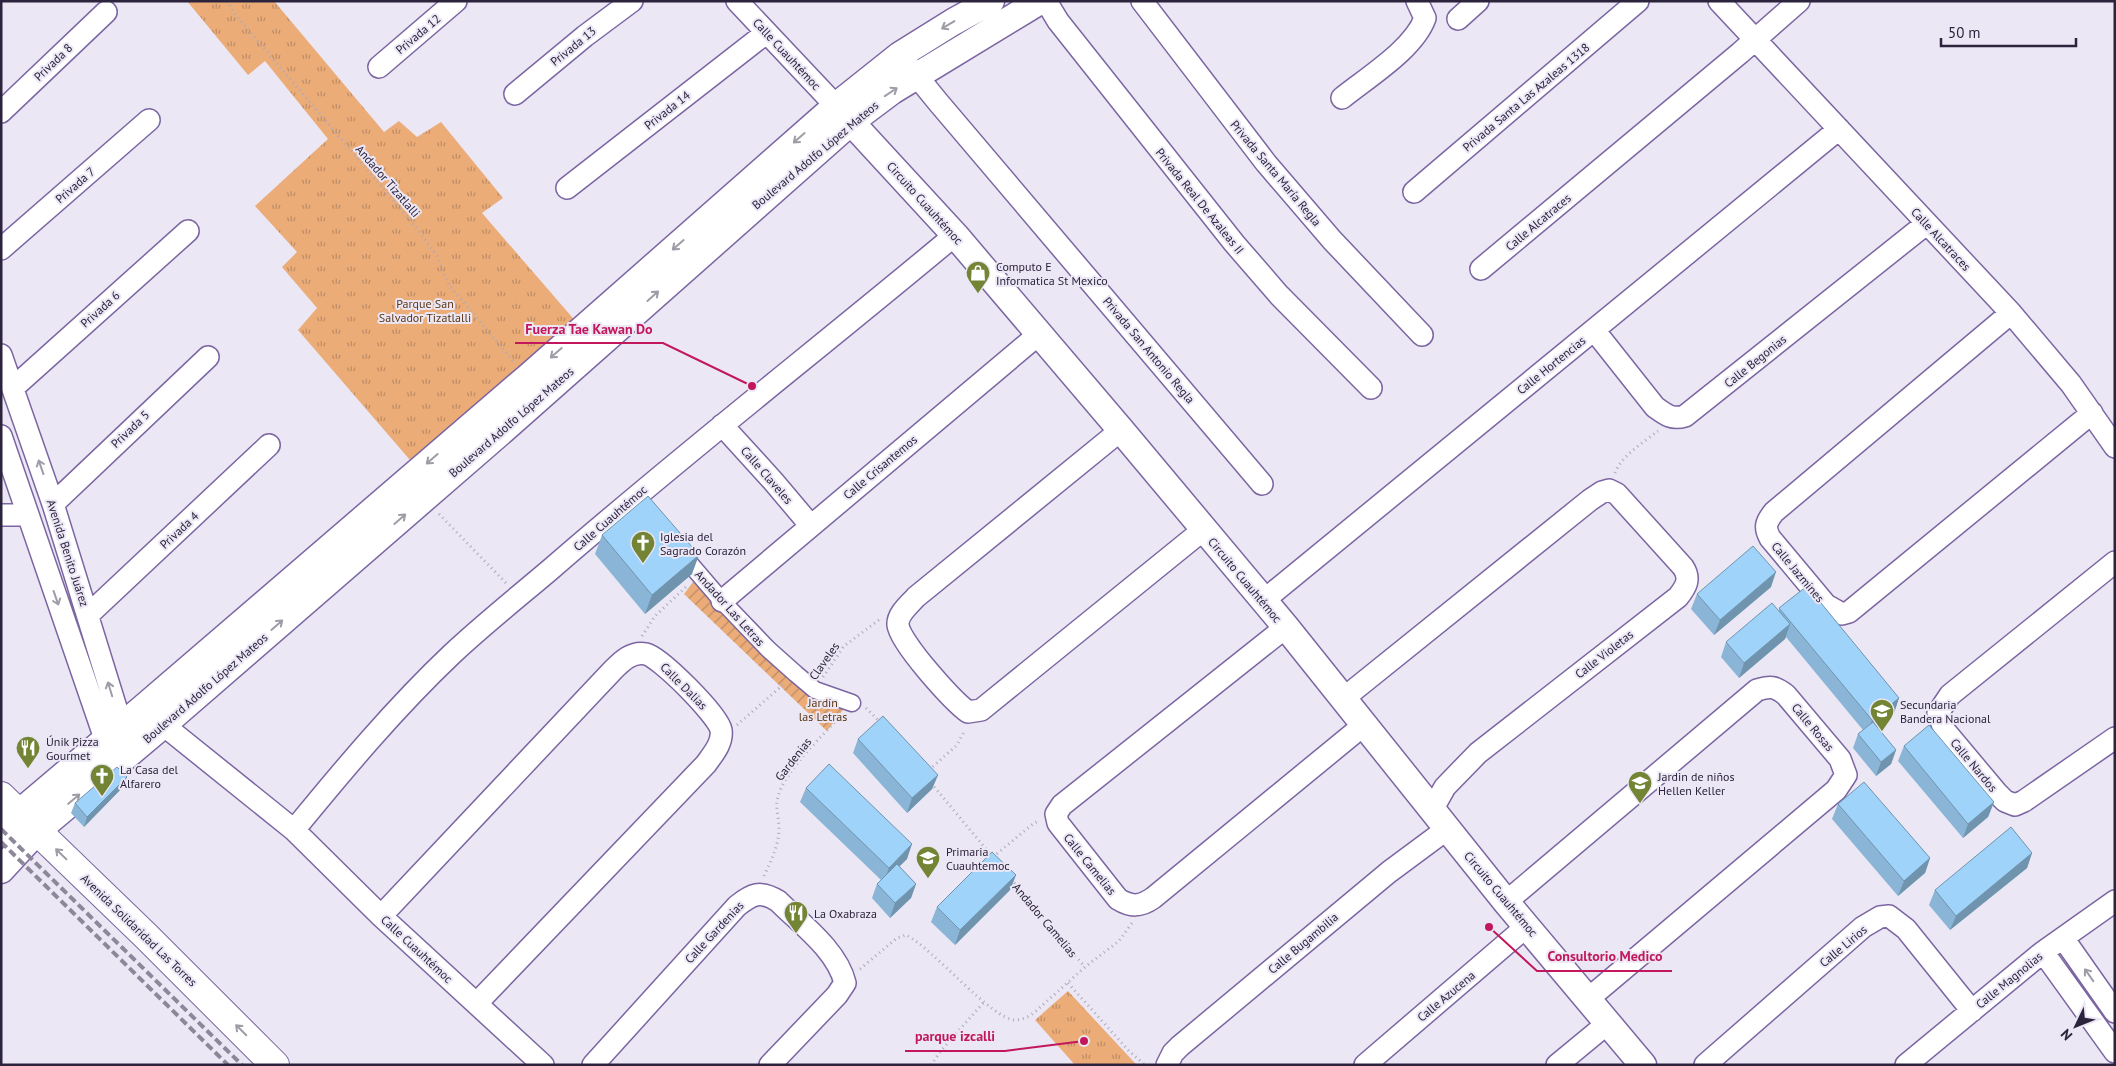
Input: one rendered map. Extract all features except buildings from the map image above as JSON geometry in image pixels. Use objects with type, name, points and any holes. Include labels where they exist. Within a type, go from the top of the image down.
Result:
[{"type":"main road","name":"Avenida Solidaridad Las Torres","points":[[19,813],[275,1065]]},
{"type":"street","name":"Privada 12","points":[[379,67],[456,1]]},
{"type":"street","name":"Privada 13","points":[[515,94],[585,36],[632,1]]},
{"type":"street","name":"Calle Cuauhtémoc","points":[[737,1],[844,114]]},
{"type":"street","name":"Boulevard Adolfo López Mateos","points":[[1,870],[19,813],[123,759],[153,717],[844,114],[900,55],[991,1]]},
{"type":"street","name":"Boulevard Adolfo López Mateos","points":[[1,833],[19,813],[113,734],[153,717],[424,498],[495,420],[528,377],[844,114],[892,91],[1040,1]]},
{"type":"street","name":"Privada Real De Azaleas II","points":[[1046,1],[1064,29],[1234,243],[1279,295],[1371,388]]},
{"type":"street","name":"Privada Santa María Regla","points":[[1142,1],[1266,164],[1332,240],[1422,336]]},
{"type":"street","points":[[1458,19],[1478,1]]},
{"type":"street","name":"Privada Santa Las Azaleas 1318","points":[[1414,192],[1638,1]]},
{"type":"street","name":"Calle Alcatraces","points":[[1719,1],[2011,313],[2071,384],[2115,447]]},
{"type":"street","points":[[1755,40],[1799,1]]},
{"type":"street","points":[[1342,98],[1409,42],[1422,26],[1421,10]]},
{"type":"street","name":"Privada 8","points":[[1,112],[106,12]]},
{"type":"street","name":"Privada 14","points":[[567,188],[766,33]]},
{"type":"street","name":"Calle Alcatraces","points":[[1482,269],[1755,40]]},
{"type":"street","name":"Privada San Antonio Regla","points":[[900,55],[1262,484]]},
{"type":"street","name":"Circuito Cuauhtémoc","points":[[844,114],[955,235],[1121,430],[1344,698],[1506,902],[1643,1065]]},
{"type":"street","name":"Privada 7","points":[[1,249],[149,120]]},
{"type":"street","name":"Calle Hortencias","points":[[1262,601],[1839,128]]},
{"type":"street","name":"Calle Begonias","points":[[1675,419],[1685,416],[1697,408],[1926,224]]},
{"type":"street","name":"Privada 6","points":[[13,388],[188,231]]},
{"type":"street","name":"Calle Cuauhtémoc","points":[[294,830],[341,772],[453,653],[519,596],[639,504],[722,425],[841,330],[955,235]]},
{"type":"street","name":"Calle Jazmines","points":[[2011,313],[1774,512],[1765,525],[1770,538],[1826,605],[1842,614],[1849,612],[2092,413]]},
{"type":"street","points":[[1594,330],[1655,407],[1675,419]]},
{"type":"street","name":"Calle Crisantemos","points":[[722,601],[1039,334]]},
{"type":"street","name":"Avenida Benito Juárez","points":[[1,355],[53,504],[88,614],[113,734]]},
{"type":"street","name":"Privada 5","points":[[53,504],[208,357]]},
{"type":"street","name":"Calle Claveles","points":[[722,425],[811,526]]},
{"type":"street","points":[[1121,430],[916,596],[900,616],[898,625],[904,640],[951,698],[968,712],[975,712],[990,704],[1203,530]]},
{"type":"street","name":"Avenida Benito Juárez","points":[[1,436],[46,567],[123,759]]},
{"type":"street","name":"Privada 4","points":[[88,614],[269,445]]},
{"type":"street","points":[[1344,698],[1590,500],[1609,490]]},
{"type":"street","name":"Calle Violetas","points":[[1440,820],[1445,787],[1478,753],[1678,597],[1688,583],[1687,574],[1683,567],[1617,494],[1609,490]]},
{"type":"street","points":[[1,504],[25,507]]},
{"type":"street","points":[[1,515],[25,507]]},
{"type":"street","name":"Andador Las Letras","points":[[669,539],[722,601],[768,649],[815,690]]},
{"type":"street","name":"Calle Nardos","points":[[2115,562],[1950,695],[1938,713],[1945,731],[1997,793],[2005,801],[2014,805],[2024,801],[2115,738]]},
{"type":"street","points":[[46,567],[72,563]]},
{"type":"street","points":[[1056,814],[1068,799],[1286,628]]},
{"type":"street","points":[[381,916],[612,670],[626,658],[636,653]]},
{"type":"street","name":"Calle Dalias","points":[[636,653],[647,654],[658,660],[698,698],[713,715],[721,728],[721,739]]},
{"type":"street","name":"Calle Rosas","points":[[1506,902],[1757,690],[1770,686],[1776,687],[1786,694],[1840,759],[1846,774],[1836,790],[1588,999]]},
{"type":"street","points":[[815,690],[852,703]]},
{"type":"street","name":"Calle Cuauhtémoc","points":[[153,717],[294,830],[381,916],[543,1065]]},
{"type":"street","points":[[1137,906],[1144,905],[1364,724]]},
{"type":"street","points":[[477,1004],[706,764],[721,739]]},
{"type":"street","name":"Calle Camelias","points":[[1056,814],[1058,822],[1064,831],[1118,899],[1127,905],[1137,906]]},
{"type":"street","name":"Calle Bugambilia","points":[[1167,1065],[1173,1053],[1180,1046],[1389,872],[1440,820]]},
{"type":"street","name":"Calle Gardenias","points":[[593,1065],[737,906],[756,894],[768,895],[778,901],[835,958],[842,971],[845,983]]},
{"type":"street","name":"Calle Magnolias","points":[[1906,1065],[2043,952],[2115,901]]},
{"type":"street","name":"Calle Lirios","points":[[1705,1065],[1863,927],[1880,917],[1889,916],[1906,929],[1972,1011]]},
{"type":"street","name":"Calle Azucena","points":[[1365,1065],[1527,926]]},
{"type":"street","points":[[2063,938],[2115,1012]]},
{"type":"street","points":[[2043,952],[2115,1053],[2102,1065]]},
{"type":"street","points":[[770,1065],[837,995],[845,983]]},
{"type":"street","points":[[1557,1065],[1608,1023]]},
{"type":"path","name":"Andador Tizatlalli","points":[[226,1],[234,14],[416,226],[437,256],[449,285],[528,377]]},
{"type":"path","points":[[1609,490],[1617,467],[1675,419]]},
{"type":"path","points":[[424,498],[519,596]]},
{"type":"path","points":[[636,653],[646,628],[655,616],[700,574]]},
{"type":"path","name":"Claveles","points":[[815,690],[844,646],[879,620],[900,616]]},
{"type":"path","points":[[721,739],[796,674]]},
{"type":"path","points":[[852,703],[871,711],[886,729]]},
{"type":"path","name":"Gardenias","points":[[756,894],[776,847],[779,830],[777,799],[781,786],[791,771],[852,703]]},
{"type":"path","points":[[924,775],[957,745],[975,712]]},
{"type":"path","points":[[930,782],[999,865]]},
{"type":"path","points":[[993,857],[1034,823],[1056,814]]},
{"type":"path","name":"Andador Camelias","points":[[1006,872],[1085,967]]},
{"type":"path","points":[[845,983],[897,938],[906,934],[923,945],[993,1011],[1014,1020],[1027,1017],[1085,967],[1119,941],[1133,921],[1137,906]]},
{"type":"path","points":[[1068,983],[1129,1051],[1146,1065]]},
{"type":"path","points":[[931,1065],[984,1002]]},
{"type":"green space","name":"Parque San Salvador Tizatlalli","points":[[187,1],[274,1],[384,132],[399,121],[417,137],[441,122],[503,198],[482,213],[578,324],[410,460],[298,330],[317,308],[282,267],[297,252],[255,206],[328,139],[265,61],[248,75]]},
{"type":"green space","name":"Jardín las Letras","points":[[697,577],[789,675],[846,706],[827,731],[684,594]]},
{"type":"green space","points":[[1068,991],[1137,1065],[1075,1065],[1035,1020]]},
{"type":"railway","points":[[1,829],[242,1065]]},
{"type":"railway","points":[[1,842],[228,1065]]},
{"type":"place","name":"Computo E Informatica St Mexico","points":[[978,294]]},
{"type":"place","name":"Fuerza Tae Kawan Do","points":[[752,386]]},
{"type":"place","name":"Iglesia del Sagrado Corazón","points":[[643,564]]},
{"type":"place","name":"Secundaria Bandera Nacional","points":[[1882,732]]},
{"type":"place","name":"Únik Pizza Gourmet","points":[[28,769]]},
{"type":"place","name":"La Casa del Alfarero","points":[[102,797]]},
{"type":"place","name":"Jardin de niños Hellen Keller","points":[[1640,804]]},
{"type":"place","name":"Primaria Cuauhtemoc","points":[[928,879]]},
{"type":"place","name":"Consultorio Medico","points":[[1489,927]]},
{"type":"place","name":"La Oxabraza","points":[[796,934]]},
{"type":"place","name":"parque izcalli","points":[[1084,1041]]}]
